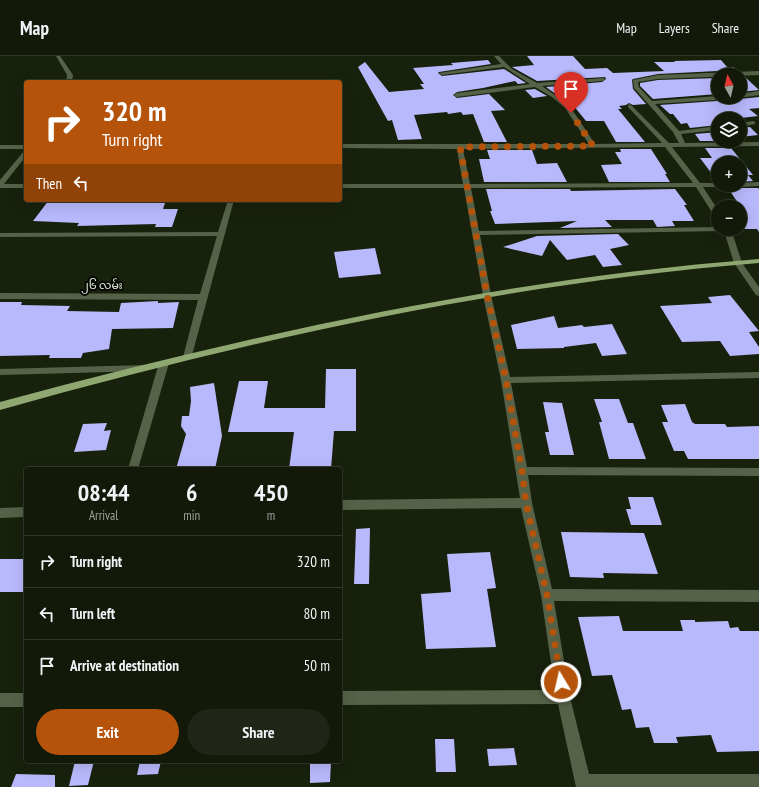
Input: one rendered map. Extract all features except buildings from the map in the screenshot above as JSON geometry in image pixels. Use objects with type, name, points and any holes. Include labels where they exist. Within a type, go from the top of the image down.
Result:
[{"type":"main road","points":[[0,406],[73,385],[359,318],[608,275],[759,261]]},
{"type":"street","points":[[58,56],[70,75],[69,80]]},
{"type":"street","points":[[496,56],[505,65],[565,105],[593,146]]},
{"type":"street","points":[[442,73],[505,65]]},
{"type":"street","points":[[683,144],[677,133],[636,87],[635,81],[658,77],[759,73]]},
{"type":"street","points":[[457,95],[536,85],[602,79]]},
{"type":"street","points":[[747,95],[759,93]]},
{"type":"street","points":[[650,102],[711,98]]},
{"type":"street","points":[[630,106],[667,145],[711,205]]},
{"type":"street","points":[[747,124],[753,123]]},
{"type":"street","points":[[677,133],[711,129]]},
{"type":"street","points":[[342,146],[460,147],[759,144]]},
{"type":"street","points":[[0,147],[24,147]]},
{"type":"street","points":[[460,147],[487,295],[506,380],[526,503],[547,595],[563,697],[584,785],[759,781]]},
{"type":"street","points":[[0,185],[24,155]]},
{"type":"street","points":[[747,185],[759,184]]},
{"type":"street","points":[[0,185],[24,186]]},
{"type":"street","points":[[342,186],[711,185]]},
{"type":"street","points":[[188,357],[203,297],[230,202]]},
{"type":"street","points":[[476,233],[711,229]]},
{"type":"street","points":[[0,236],[221,234]]},
{"type":"street","points":[[729,236],[738,263],[759,293]]},
{"type":"street","name":"၂၆ လမ်း","points":[[0,296],[203,297]]},
{"type":"street","points":[[134,467],[164,363]]},
{"type":"street","points":[[0,372],[146,368]]},
{"type":"street","points":[[506,380],[759,375]]},
{"type":"street","points":[[522,471],[759,472]]},
{"type":"street","points":[[342,505],[526,503]]},
{"type":"street","points":[[0,513],[24,512]]},
{"type":"street","points":[[547,595],[759,596]]},
{"type":"street","points":[[342,698],[563,697]]},
{"type":"street","points":[[0,700],[24,700]]},
{"type":"route","points":[[561,682],[547,595],[526,503],[506,380],[487,295],[460,147],[593,146],[571,113]]}]
